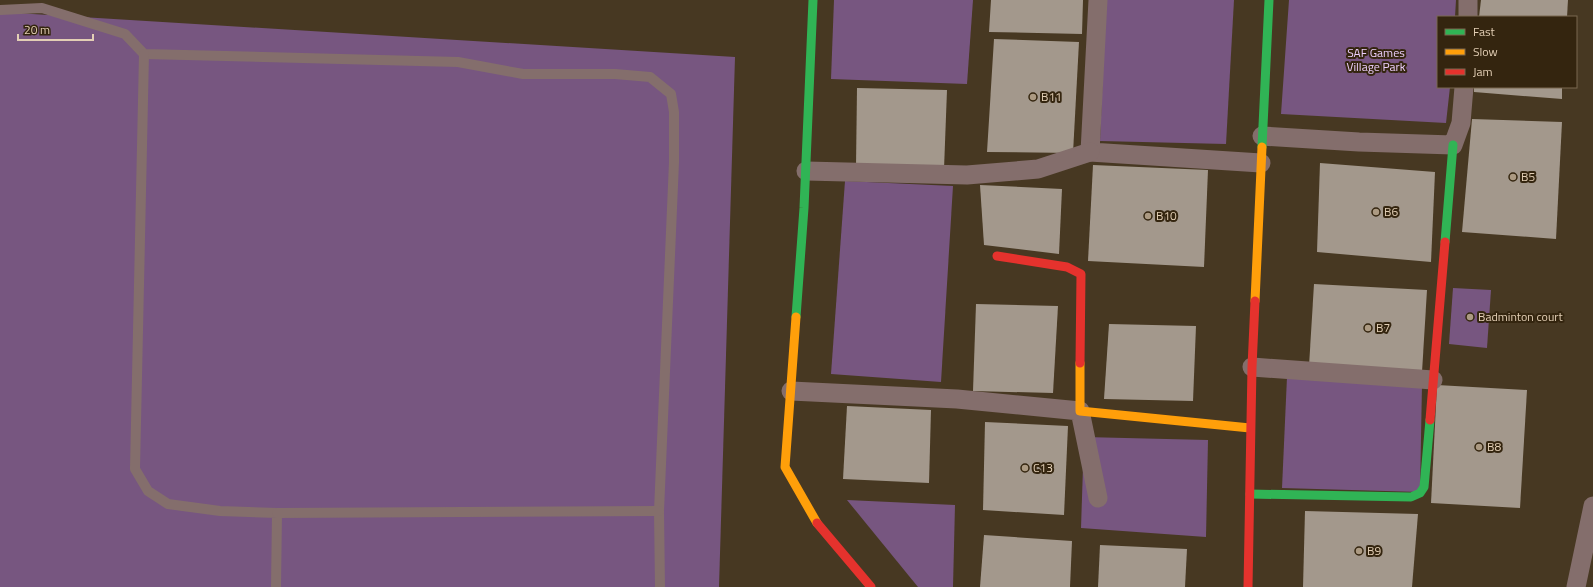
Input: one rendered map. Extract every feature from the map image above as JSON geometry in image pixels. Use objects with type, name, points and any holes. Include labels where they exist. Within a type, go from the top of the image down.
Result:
[{"type":"street","points":[[813,0],[806,171],[785,467],[813,518],[871,587]]},
{"type":"street","points":[[1090,152],[1098,0]]},
{"type":"street","points":[[1248,587],[1252,367],[1269,0]]},
{"type":"street","points":[[1468,0],[1468,16]]},
{"type":"street","points":[[1250,494],[1411,497],[1420,493],[1424,486],[1452,145],[1462,123],[1464,88]]},
{"type":"street","points":[[1262,136],[1359,142],[1452,145]]},
{"type":"street","points":[[806,171],[967,175],[1038,169],[1090,152],[1261,163]]},
{"type":"street","points":[[997,256],[1067,267],[1081,274],[1080,411],[1098,498]]},
{"type":"street","points":[[1252,367],[1433,380]]},
{"type":"street","points":[[791,391],[957,398],[1250,428]]},
{"type":"street","points":[[1576,587],[1592,515]]},
{"type":"lane","points":[[0,10],[42,8],[125,34],[144,54],[135,469],[148,492],[168,504],[220,511],[277,513],[659,511]]},
{"type":"lane","points":[[144,54],[458,62],[523,74],[615,74],[650,77],[671,94],[674,112],[674,162],[659,511],[660,587]]},
{"type":"lane","points":[[276,587],[277,513]]},
{"type":"green space","points":[[834,0],[973,0],[967,84],[831,79]]},
{"type":"green space","points":[[1106,0],[1234,0],[1226,144],[1100,141]]},
{"type":"green space","name":"SAF Games Village Park","points":[[1289,0],[1456,0],[1455,16],[1437,16],[1437,88],[1450,88],[1446,123],[1281,114]]},
{"type":"green space","points":[[0,12],[735,57],[719,587],[0,587]]},
{"type":"green space","points":[[845,181],[953,186],[941,382],[831,374]]},
{"type":"green space","name":"Badminton court","points":[[1453,288],[1491,290],[1487,348],[1449,344]]},
{"type":"green space","points":[[1287,377],[1422,384],[1420,492],[1282,488]]},
{"type":"green space","points":[[1084,437],[1208,440],[1206,537],[1081,528]]},
{"type":"green space","points":[[847,500],[955,505],[953,587],[918,587]]},
{"type":"building","points":[[991,0],[1083,0],[1082,34],[989,32]]},
{"type":"building","points":[[1481,0],[1568,0],[1567,16],[1479,16]]},
{"type":"building","name":"B11","points":[[994,39],[1079,42],[1073,153],[987,152]]},
{"type":"building","points":[[857,88],[947,90],[944,169],[856,167]]},
{"type":"building","points":[[1474,88],[1562,88],[1562,99],[1474,92]]},
{"type":"building","name":"B5","points":[[1472,119],[1562,122],[1556,239],[1462,232]]},
{"type":"building","name":"B6","points":[[1320,163],[1435,172],[1431,262],[1317,252]]},
{"type":"building","name":"B10","points":[[1093,165],[1208,170],[1204,267],[1088,261]]},
{"type":"building","points":[[980,185],[1062,189],[1059,254],[984,245]]},
{"type":"building","name":"B7","points":[[1314,284],[1427,290],[1422,372],[1309,366]]},
{"type":"building","points":[[976,304],[1058,306],[1053,393],[973,391]]},
{"type":"building","points":[[1109,324],[1196,326],[1193,401],[1104,399]]},
{"type":"building","name":"B8","points":[[1437,385],[1527,390],[1520,508],[1431,503]]},
{"type":"building","points":[[847,406],[931,410],[929,483],[843,479]]},
{"type":"building","name":"C13","points":[[985,422],[1068,426],[1064,515],[983,510]]},
{"type":"building","name":"B9","points":[[1305,511],[1418,514],[1412,587],[1303,587]]},
{"type":"building","points":[[984,535],[1072,541],[1070,587],[980,587]]},
{"type":"building","points":[[1100,545],[1187,549],[1185,587],[1098,587]]},
{"type":"traffic: fast","points":[[796,317],[804,208],[813,0]]},
{"type":"traffic: fast","points":[[1262,147],[1269,0]]},
{"type":"traffic: fast","points":[[1445,242],[1453,145]]},
{"type":"traffic: fast","points":[[1250,494],[1411,497],[1420,493],[1424,487],[1430,420]]},
{"type":"traffic: slow","points":[[1255,301],[1262,147]]},
{"type":"traffic: slow","points":[[796,317],[785,467],[817,523]]},
{"type":"traffic: slow","points":[[1080,363],[1080,411],[1250,428]]},
{"type":"traffic: jam","points":[[1430,420],[1445,242]]},
{"type":"traffic: jam","points":[[997,256],[1067,267],[1081,274],[1080,363]]},
{"type":"traffic: jam","points":[[1248,587],[1252,367],[1255,301]]},
{"type":"traffic: jam","points":[[817,523],[871,587]]},
{"type":"place","name":"B11","points":[[1033,97]]},
{"type":"place","name":"B5","points":[[1513,177]]},
{"type":"place","name":"B6","points":[[1376,212]]},
{"type":"place","name":"B10","points":[[1148,216]]},
{"type":"place","name":"Badminton court","points":[[1470,317]]},
{"type":"place","name":"B7","points":[[1368,328]]},
{"type":"place","name":"B8","points":[[1479,447]]},
{"type":"place","name":"C13","points":[[1025,468]]},
{"type":"place","name":"B9","points":[[1359,551]]}]
